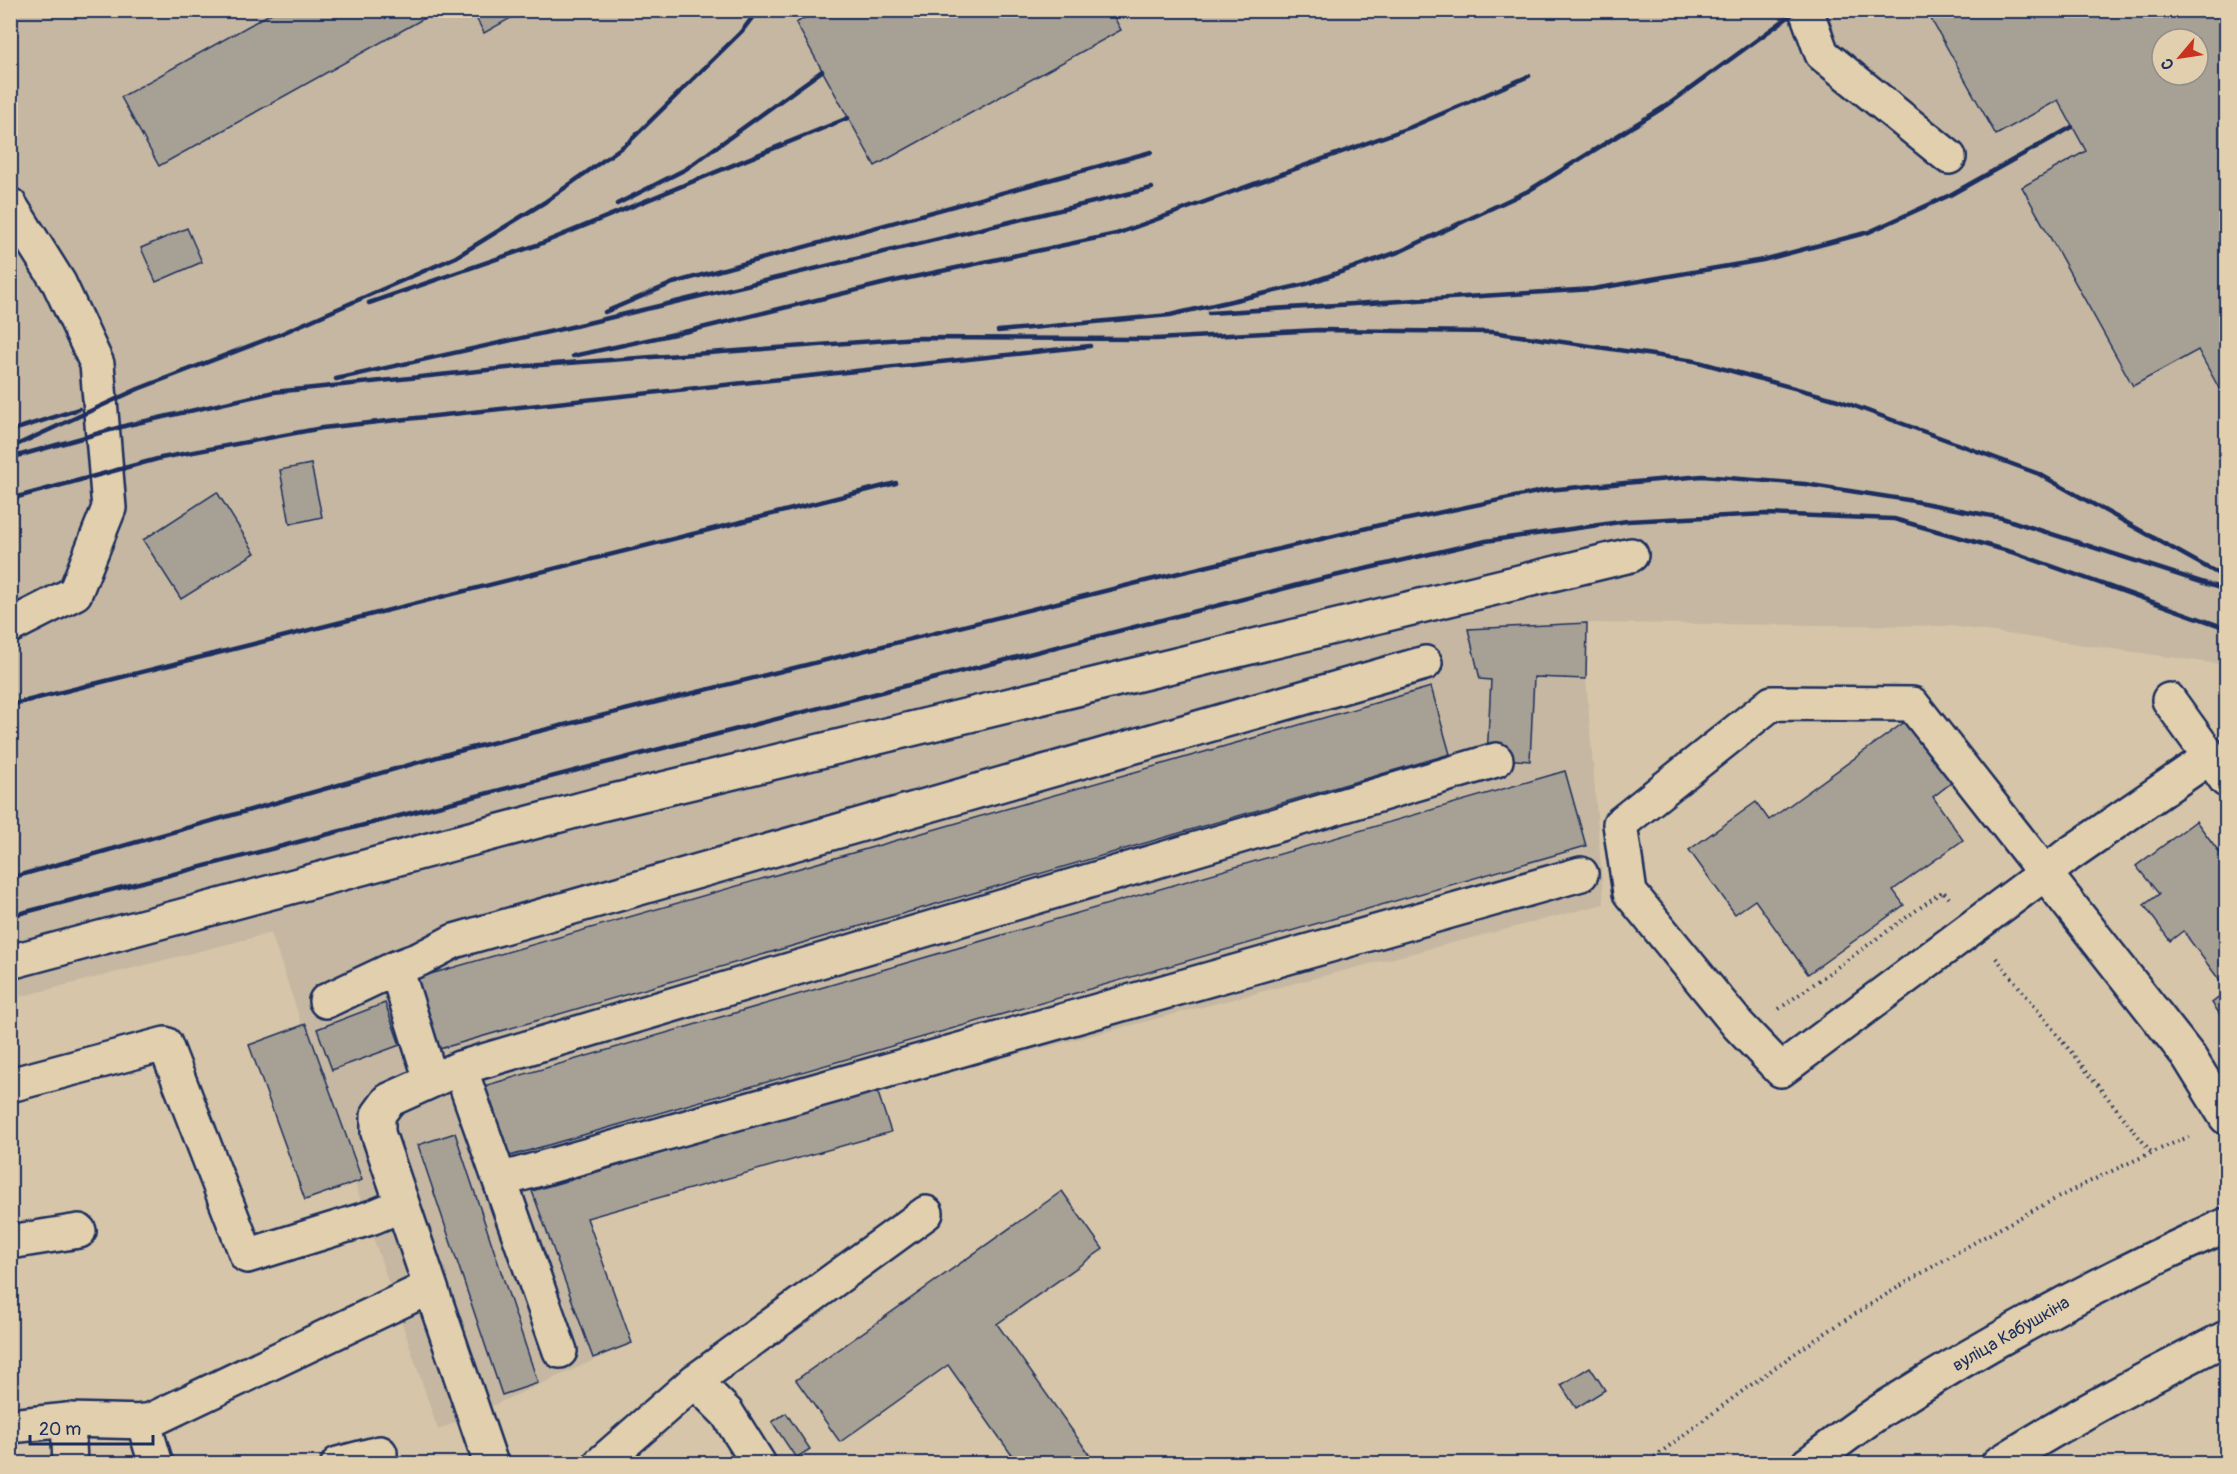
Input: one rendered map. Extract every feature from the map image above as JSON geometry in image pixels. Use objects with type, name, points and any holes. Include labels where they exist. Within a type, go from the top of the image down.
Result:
[{"type":"main road","points":[[1806,10],[1822,54],[1949,157]]},
{"type":"main road","points":[[10,205],[59,283],[97,364],[109,508],[75,593],[10,626]]},
{"type":"main road","points":[[10,962],[601,804],[1631,555]]},
{"type":"main road","points":[[326,1001],[420,959],[454,941],[1425,663]]},
{"type":"main road","points":[[2169,700],[2218,769],[2068,855],[2044,874],[1972,928],[1781,1070],[1738,1024],[1630,893],[1620,824],[1772,703],[1912,704],[2044,874],[2189,1057],[2226,1117]]},
{"type":"main road","points":[[492,1464],[378,1133],[378,1115],[389,1100],[446,1074],[1496,760]]},
{"type":"main road","points":[[500,1180],[1581,874]]},
{"type":"main road","points":[[396,968],[500,1180],[560,1351]]},
{"type":"main road","points":[[10,1085],[165,1044],[247,1256],[373,1217],[402,1205]]},
{"type":"main road","points":[[600,1464],[695,1381],[926,1213]]},
{"type":"main road","name":"вуліца Кабушкіна","points":[[1808,1464],[1884,1408],[2049,1310],[2154,1257],[2226,1225]]},
{"type":"main road","points":[[10,1242],[79,1231]]},
{"type":"main road","points":[[10,1426],[68,1420],[147,1422],[430,1287]]},
{"type":"main road","points":[[1998,1464],[2053,1429],[2226,1338]]},
{"type":"main road","points":[[695,1381],[727,1413],[759,1464]]},
{"type":"main road","points":[[68,1420],[70,1464]]},
{"type":"main road","points":[[142,1421],[156,1464]]},
{"type":"main road","points":[[338,1464],[380,1453]]},
{"type":"path","points":[[1779,1009],[1943,891],[2151,1152]]},
{"type":"path","points":[[1644,1464],[1832,1329],[2002,1225],[2119,1166],[2194,1134]]},
{"type":"shaded area","points":[[11,11],[2226,11],[2226,665],[1951,626],[1587,623],[1586,679],[1604,904],[878,1090],[891,1132],[587,1218],[632,1343],[438,1430],[271,933],[11,999]]},
{"type":"building","points":[[277,10],[439,10],[159,166],[121,97]]},
{"type":"building","points":[[472,10],[525,10],[484,33]]},
{"type":"building","points":[[817,10],[1110,10],[1121,30],[875,166],[796,23]]},
{"type":"building","points":[[1926,10],[2226,10],[2226,401],[2198,350],[2133,386],[2022,187],[2086,151],[2058,100],[1996,135]]},
{"type":"building","points":[[187,228],[202,262],[156,282],[141,248]]},
{"type":"building","points":[[311,464],[322,517],[290,524],[280,470]]},
{"type":"building","points":[[217,492],[255,553],[181,599],[143,540]]},
{"type":"building","points":[[1587,623],[1586,679],[1534,677],[1530,761],[1487,758],[1491,680],[1480,679],[1468,629]]},
{"type":"building","points":[[1431,687],[1450,754],[436,1050],[413,979]]},
{"type":"building","points":[[1906,721],[1951,783],[1933,797],[1963,840],[1893,890],[1904,905],[1808,974],[1755,900],[1735,914],[1689,850],[1756,802],[1769,820]]},
{"type":"building","points":[[1565,771],[1586,846],[510,1156],[484,1086]]},
{"type":"building","points":[[2196,821],[2226,861],[2226,989],[2183,931],[2170,941],[2144,905],[2159,894],[2136,866]]},
{"type":"building","points":[[2226,992],[2226,1023],[2212,1003]]},
{"type":"building","points":[[385,1003],[400,1045],[332,1070],[317,1029]]},
{"type":"building","points":[[306,1024],[362,1180],[305,1200],[249,1045]]},
{"type":"building","points":[[877,1090],[891,1132],[587,1218],[632,1343],[593,1358],[532,1191]]},
{"type":"building","points":[[455,1133],[538,1383],[502,1395],[418,1145]]},
{"type":"building","points":[[1062,1191],[1103,1249],[997,1324],[1096,1464],[1018,1464],[948,1365],[840,1442],[796,1380]]},
{"type":"building","points":[[1590,1367],[1605,1390],[1576,1408],[1561,1385]]},
{"type":"building","points":[[786,1413],[810,1449],[796,1458],[772,1422]]},
{"type":"railway","points":[[10,448],[138,389],[278,335],[456,257],[545,202],[629,142],[742,31],[758,10]]},
{"type":"railway","points":[[998,331],[1170,315],[1306,284],[1401,251],[1528,191],[1669,104],[1798,10]]},
{"type":"railway","points":[[617,204],[686,169],[822,71]]},
{"type":"railway","points":[[573,356],[693,330],[890,282],[1116,234],[1411,127],[1529,76]]},
{"type":"railway","points":[[369,303],[540,244],[848,118]]},
{"type":"railway","points":[[1209,313],[1593,289],[1763,260],[1869,232],[1950,195],[2072,127]]},
{"type":"railway","points":[[605,312],[673,283],[1151,152]]},
{"type":"railway","points":[[336,379],[571,327],[1152,188]]},
{"type":"railway","points":[[10,458],[128,425],[274,392],[526,366],[917,338],[1156,339],[1318,330],[1492,332],[1695,361],[1838,400],[2039,474],[2226,578]]},
{"type":"railway","points":[[10,499],[161,458],[322,428],[1090,346]]},
{"type":"railway","points":[[10,431],[79,409]]},
{"type":"railway","points":[[10,878],[455,752],[1137,583],[1380,525],[1547,490],[1702,476],[1805,484],[2002,518],[2226,590]]},
{"type":"railway","points":[[10,705],[896,483]]},
{"type":"railway","points":[[10,916],[1317,580],[1486,541],[1627,521],[1766,514],[1894,519],[2015,553],[2226,628]]}]
